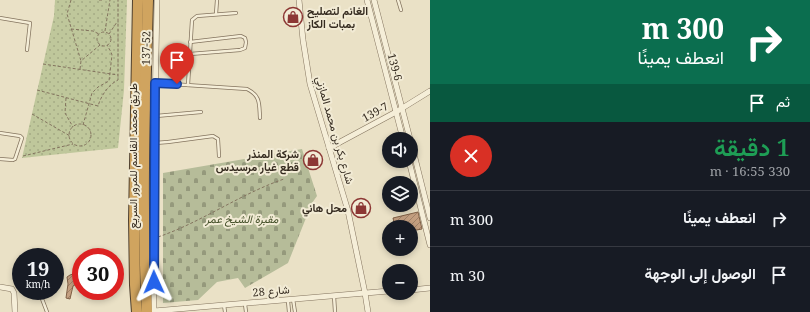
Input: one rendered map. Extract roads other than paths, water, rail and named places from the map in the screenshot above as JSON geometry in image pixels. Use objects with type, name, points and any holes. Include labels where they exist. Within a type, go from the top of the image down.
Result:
[{"type":"highway","name":"طريق محمد القاسم للمرور السريع","points":[[136,312],[134,220],[138,0]]},
{"type":"highway","name":"طريق محمد القاسم للمرور السريع","points":[[148,0],[144,214],[152,312]]},
{"type":"street","name":"137-52","points":[[152,312],[157,0]]},
{"type":"street","name":"شارع بكر بن محمد المازني","points":[[299,0],[303,40],[310,84],[348,211],[366,293],[368,312]]},
{"type":"street","name":"139-6","points":[[367,0],[401,132]]},
{"type":"street","name":"139-6","points":[[374,0],[408,132]]},
{"type":"street","name":"139-7","points":[[329,148],[396,112],[430,91]]},
{"type":"street","points":[[418,168],[424,191],[428,199],[430,216]]},
{"type":"street","points":[[418,193],[430,190]]},
{"type":"street","points":[[418,197],[430,245]]},
{"type":"street","points":[[419,201],[428,199]]},
{"type":"street","points":[[0,287],[12,289],[14,292],[15,312]]},
{"type":"street","points":[[418,289],[430,288]]},
{"type":"street","name":"شارع 28","points":[[152,312],[202,309],[224,305],[382,292]]},
{"type":"lane","points":[[216,14],[217,0]]},
{"type":"lane","points":[[398,0],[401,10]]},
{"type":"lane","points":[[188,85],[192,20],[197,16],[236,13]]},
{"type":"lane","points":[[0,18],[30,23],[27,50]]},
{"type":"lane","points":[[190,42],[241,36],[245,38],[246,42],[245,48],[240,50],[190,54]]},
{"type":"lane","points":[[155,83],[247,89],[254,92],[259,99],[260,118]]},
{"type":"lane","points":[[155,116],[201,112]]},
{"type":"lane","points":[[0,133],[20,136],[22,138],[15,159],[0,159]]},
{"type":"lane","points":[[155,143],[212,136],[218,139],[219,156]]},
{"type":"lane","points":[[334,296],[335,312]]},
{"type":"lane","points":[[289,312],[291,299]]},
{"type":"lane","points":[[291,299],[295,312]]},
{"type":"lane","points":[[42,300],[47,312]]},
{"type":"lane","points":[[245,303],[246,312]]},
{"type":"lane","points":[[224,305],[225,312]]},
{"type":"place","name":"الغانم لتصليح بمبات الكاز","points":[[293,17]]},
{"type":"place","name":"شركة المنذر قطع غيار مرسيدس","points":[[313,160]]},
{"type":"place","name":"محل هاني","points":[[361,208]]},
{"type":"park label","name":"مقبرة الشيخ عمر","points":[[242,219]]}]
